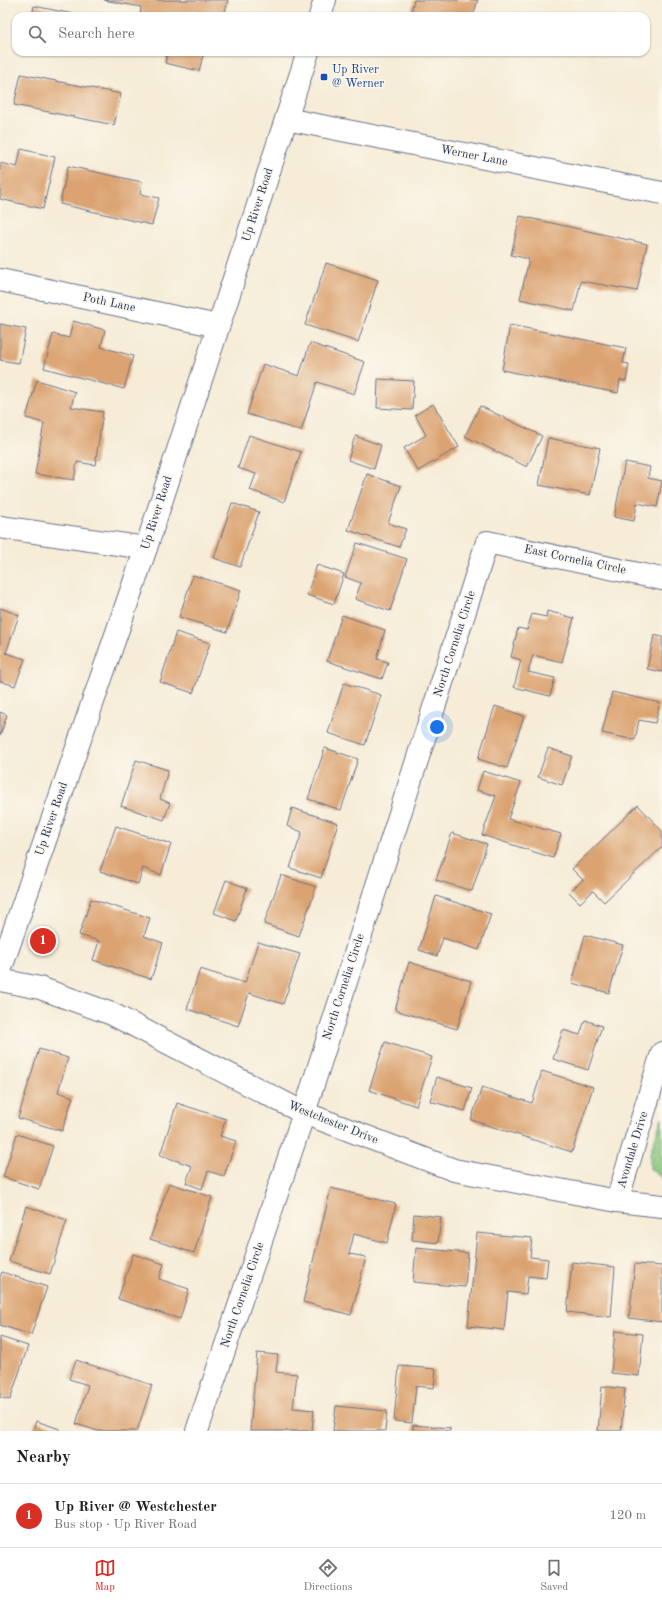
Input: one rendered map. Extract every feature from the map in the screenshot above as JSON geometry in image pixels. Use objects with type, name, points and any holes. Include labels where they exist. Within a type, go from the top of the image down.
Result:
[{"type":"street","points":[[321,12],[325,0]]},
{"type":"street","name":"Up River Road","points":[[0,971],[146,548],[307,56]]},
{"type":"street","name":"Werner Lane","points":[[286,119],[662,193]]},
{"type":"street","name":"Poth Lane","points":[[0,280],[218,326]]},
{"type":"street","points":[[0,527],[146,548]]},
{"type":"street","name":"East Cornelia Circle","points":[[487,542],[662,579]]},
{"type":"street","name":"North Cornelia Circle","points":[[197,1431],[304,1114],[487,542]]},
{"type":"street","name":"Westchester Drive","points":[[0,980],[40,988],[112,1014],[304,1114],[454,1170],[617,1201],[662,1206]]},
{"type":"street","name":"Avondale Drive","points":[[617,1201],[662,1053]]},
{"type":"green space","points":[[662,1117],[662,1178],[650,1169],[650,1153]]},
{"type":"building","points":[[104,0],[228,0],[225,12],[140,12],[141,7]]},
{"type":"building","points":[[414,0],[478,0],[474,12],[411,12]]},
{"type":"building","points":[[34,6],[63,12],[33,12]]},
{"type":"building","points":[[167,56],[203,56],[199,71],[165,63]]},
{"type":"building","points":[[21,74],[121,94],[114,125],[14,105]]},
{"type":"building","points":[[21,149],[55,157],[43,209],[0,199],[0,163],[17,167]]},
{"type":"building","points":[[68,166],[142,182],[140,194],[159,198],[152,225],[60,204]]},
{"type":"building","points":[[520,216],[647,244],[637,291],[581,281],[574,311],[520,299],[529,259],[511,255]]},
{"type":"building","points":[[326,263],[378,280],[358,342],[305,325]]},
{"type":"building","points":[[73,321],[105,330],[101,347],[133,356],[124,389],[44,368],[53,334],[69,338]]},
{"type":"building","points":[[0,324],[26,329],[19,363],[0,360]]},
{"type":"building","points":[[510,325],[626,348],[623,363],[629,364],[626,381],[620,380],[618,393],[502,370]]},
{"type":"building","points":[[310,343],[365,362],[354,394],[317,382],[301,431],[247,414],[263,364],[299,376]]},
{"type":"building","points":[[378,379],[414,381],[412,410],[377,408]]},
{"type":"building","points":[[37,380],[75,392],[71,407],[103,412],[95,465],[77,462],[74,480],[35,474],[44,423],[26,418]]},
{"type":"building","points":[[433,404],[459,447],[418,471],[404,448],[426,435],[415,415]]},
{"type":"building","points":[[480,406],[542,436],[527,467],[465,436]]},
{"type":"building","points":[[249,435],[301,452],[284,502],[250,490],[256,474],[238,468]]},
{"type":"building","points":[[355,436],[381,445],[374,469],[348,460]]},
{"type":"building","points":[[548,438],[600,448],[590,495],[539,485]]},
{"type":"building","points":[[625,462],[650,467],[648,478],[662,481],[657,507],[637,503],[634,521],[614,517]]},
{"type":"building","points":[[367,474],[401,486],[388,523],[406,529],[399,547],[348,530]]},
{"type":"building","points":[[232,503],[259,512],[240,567],[214,558]]},
{"type":"building","points":[[357,543],[407,559],[390,611],[355,599],[361,583],[345,577]]},
{"type":"building","points":[[317,565],[344,574],[334,604],[307,595]]},
{"type":"building","points":[[193,575],[241,590],[227,632],[179,617]]},
{"type":"building","points":[[0,608],[19,615],[6,653],[25,659],[15,686],[0,681]]},
{"type":"building","points":[[547,611],[574,618],[562,662],[533,655],[528,672],[555,678],[550,696],[514,687],[521,660],[511,657],[518,628],[527,630],[532,614],[546,617]]},
{"type":"building","points":[[342,615],[385,630],[377,659],[388,662],[382,679],[327,661]]},
{"type":"building","points":[[176,632],[210,643],[193,693],[160,682]]},
{"type":"building","points":[[654,635],[662,637],[662,672],[647,669]]},
{"type":"building","points":[[344,683],[381,695],[365,745],[328,733]]},
{"type":"building","points":[[612,692],[660,703],[655,723],[639,720],[635,740],[602,733]]},
{"type":"building","points":[[495,706],[524,716],[507,768],[478,759]]},
{"type":"building","points":[[0,712],[7,715],[0,736]]},
{"type":"building","points":[[325,748],[358,759],[341,810],[308,799]]},
{"type":"building","points":[[548,748],[572,756],[562,785],[538,777]]},
{"type":"building","points":[[136,760],[168,770],[160,799],[170,803],[164,820],[121,806]]},
{"type":"building","points":[[483,771],[521,783],[508,819],[561,834],[553,858],[482,835],[496,796],[477,790]]},
{"type":"building","points":[[638,805],[662,831],[662,847],[604,902],[593,891],[580,903],[569,892],[583,880],[572,869]]},
{"type":"building","points":[[292,808],[338,823],[321,878],[290,868],[302,832],[287,826]]},
{"type":"building","points":[[116,826],[171,844],[161,875],[143,868],[138,884],[100,871]]},
{"type":"building","points":[[452,833],[487,844],[472,891],[436,880]]},
{"type":"building","points":[[281,875],[316,887],[299,936],[264,924]]},
{"type":"building","points":[[226,880],[247,888],[236,921],[214,913]]},
{"type":"building","points":[[436,896],[491,914],[479,950],[443,938],[437,956],[419,950]]},
{"type":"building","points":[[91,899],[150,918],[144,936],[163,943],[151,979],[93,960],[99,941],[79,935]]},
{"type":"building","points":[[585,935],[623,945],[609,993],[572,983]]},
{"type":"building","points":[[258,942],[300,954],[283,1004],[249,993],[238,1026],[187,1009],[200,969],[245,983]]},
{"type":"building","points":[[409,962],[471,981],[457,1029],[395,1010]]},
{"type":"building","points":[[585,1020],[602,1026],[588,1070],[553,1059],[563,1030],[580,1035]]},
{"type":"building","points":[[385,1042],[432,1057],[416,1106],[369,1090]]},
{"type":"building","points":[[39,1049],[68,1058],[58,1092],[73,1097],[62,1131],[18,1118]]},
{"type":"building","points":[[542,1071],[593,1087],[572,1152],[471,1120],[482,1087],[532,1103]]},
{"type":"building","points":[[437,1077],[472,1088],[465,1111],[430,1101]]},
{"type":"building","points":[[177,1103],[226,1119],[220,1136],[236,1141],[224,1176],[208,1171],[202,1189],[186,1183],[192,1166],[160,1155]]},
{"type":"building","points":[[17,1134],[53,1146],[39,1189],[3,1177]]},
{"type":"building","points":[[169,1183],[212,1197],[194,1253],[150,1239]]},
{"type":"building","points":[[331,1188],[396,1204],[387,1243],[354,1234],[349,1254],[366,1257],[351,1315],[303,1302]]},
{"type":"building","points":[[26,1206],[67,1220],[50,1274],[9,1261]]},
{"type":"building","points":[[414,1214],[441,1217],[438,1243],[412,1240]]},
{"type":"building","points":[[477,1233],[532,1238],[530,1257],[548,1259],[546,1278],[528,1276],[526,1294],[508,1292],[504,1330],[468,1326]]},
{"type":"building","points":[[416,1248],[468,1253],[465,1287],[413,1282]]},
{"type":"building","points":[[133,1254],[164,1264],[159,1279],[189,1289],[180,1319],[118,1299]]},
{"type":"building","points":[[572,1262],[615,1267],[611,1317],[567,1312]]},
{"type":"building","points":[[635,1264],[662,1266],[662,1322],[629,1318]]},
{"type":"building","points":[[2,1272],[47,1287],[31,1335],[0,1325],[0,1277]]},
{"type":"building","points":[[615,1331],[643,1334],[639,1376],[611,1373]]},
{"type":"building","points":[[0,1337],[28,1346],[10,1400],[0,1397]]},
{"type":"building","points":[[257,1353],[278,1355],[276,1372],[297,1374],[293,1408],[314,1410],[312,1431],[250,1431]]},
{"type":"building","points":[[76,1360],[152,1385],[137,1431],[98,1431],[76,1424],[88,1385],[69,1379]]},
{"type":"building","points":[[399,1366],[436,1369],[434,1388],[416,1386],[412,1423],[394,1421]]},
{"type":"building","points":[[602,1386],[625,1389],[621,1431],[598,1431]]},
{"type":"building","points":[[336,1406],[387,1411],[385,1431],[333,1431]]},
{"type":"building","points":[[36,1421],[60,1429],[59,1431],[33,1431]]},
{"type":"building","points":[[413,1425],[450,1428],[450,1431],[413,1431]]},
{"type":"place","name":"Up River @ Werner","points":[[324,77]]},
{"type":"place","name":"Up River @ Westchester","points":[[43,941]]}]
